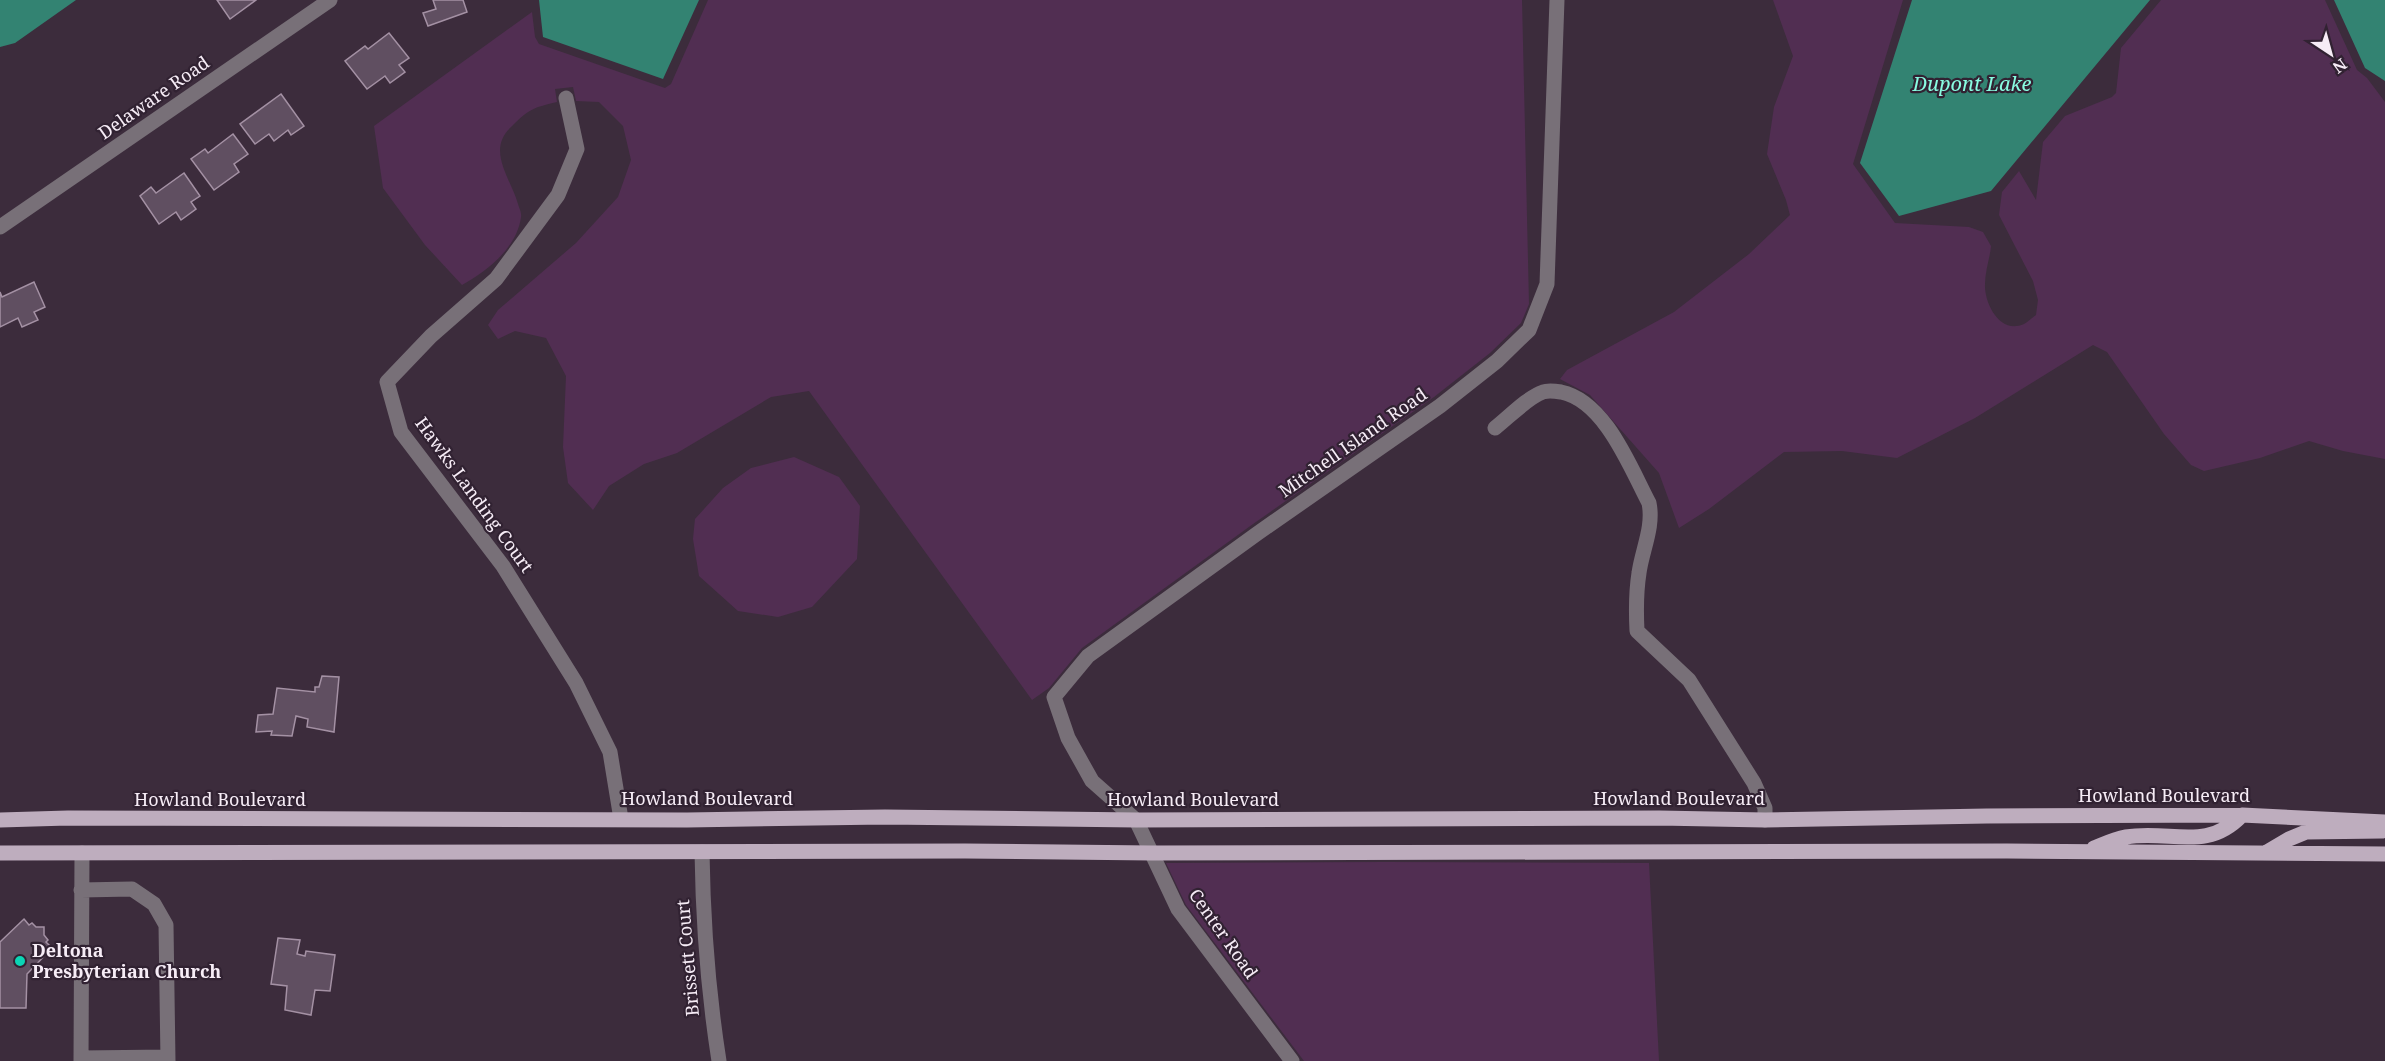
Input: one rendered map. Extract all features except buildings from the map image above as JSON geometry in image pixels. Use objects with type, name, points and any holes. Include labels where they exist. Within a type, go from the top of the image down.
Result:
[{"type":"main road","name":"Howland Boulevard","points":[[0,820],[68,818],[687,820],[897,817],[1136,820],[1659,818],[1766,820],[2242,815],[2385,822]]},
{"type":"main road","points":[[2082,852],[2126,837],[2201,837],[2217,834],[2230,827],[2242,815]]},
{"type":"main road","points":[[2267,852],[2289,838],[2306,832],[2385,831]]},
{"type":"main road","points":[[0,854],[972,851],[2385,854]]},
{"type":"street","name":"Delaware Road","points":[[0,227],[330,0]]},
{"type":"street","name":"Mitchell Island Road","points":[[1136,820],[1092,782],[1068,738],[1054,697],[1088,656],[1258,533],[1440,406],[1497,361],[1529,330],[1547,284],[1557,0]]},
{"type":"street","name":"Hawks Landing Court","points":[[566,98],[577,148],[558,195],[496,279],[431,336],[387,382],[401,432],[503,566],[576,683],[610,752],[621,819]]},
{"type":"street","points":[[1495,428],[1543,391],[1554,391],[1566,393],[1582,401],[1598,414],[1609,428],[1649,503],[1651,514],[1639,573],[1636,606],[1637,631],[1678,667],[1689,680],[1754,783],[1765,808],[1766,820]]},
{"type":"street","name":"Center Road","points":[[1136,820],[1178,909],[1292,1061]]},
{"type":"street","name":"Brissett Court","points":[[702,852],[703,910],[711,1008],[719,1061]]},
{"type":"street","points":[[81,890],[132,889],[154,904],[166,925],[168,1059],[81,1059],[81,890],[82,854]]},
{"type":"shaded area","points":[[708,0],[1522,0],[1529,304],[1521,323],[1490,353],[1434,397],[1082,648],[1049,688],[1032,700],[809,391],[771,397],[677,453],[644,464],[609,486],[593,510],[568,483],[563,447],[566,376],[546,338],[515,331],[498,339],[488,325],[498,310],[576,243],[618,197],[631,160],[623,126],[599,102],[576,101],[573,87],[555,89],[557,102],[527,113],[503,137],[500,155],[521,212],[518,228],[514,239],[491,266],[462,285],[425,245],[383,188],[374,126],[532,12],[535,37],[539,44],[665,88],[671,84]]},
{"type":"shaded area","points":[[1773,0],[1903,0],[1853,164],[1895,223],[1969,227],[1983,232],[1991,246],[1985,279],[1987,300],[2001,321],[2015,326],[2024,324],[2036,315],[2038,300],[2033,281],[1999,215],[2002,192],[2019,171],[2036,200],[2043,142],[2065,116],[2112,97],[2116,93],[2121,48],[2161,0],[2325,0],[2357,70],[2367,78],[2385,102],[2385,459],[2343,451],[2309,441],[2260,458],[2204,471],[2191,465],[2164,434],[2107,352],[2093,345],[1975,418],[1897,458],[1842,451],[1784,452],[1709,509],[1679,528],[1659,473],[1590,395],[1560,379],[1567,370],[1674,312],[1749,254],[1790,215],[1767,154],[1774,107],[1793,56]]},
{"type":"shaded area","points":[[794,457],[839,477],[860,506],[857,559],[812,607],[778,617],[738,611],[699,576],[693,539],[695,519],[723,488],[751,468]]},
{"type":"shaded area","points":[[1166,863],[1649,863],[1659,1061],[1304,1061],[1186,905]]},
{"type":"water","points":[[0,0],[76,0],[15,43],[0,47]]},
{"type":"water","points":[[539,0],[699,0],[663,79],[543,37]]},
{"type":"water","name":"Dupont Lake","points":[[1912,0],[2150,0],[1991,191],[1899,216],[1860,163]]},
{"type":"water","points":[[2334,0],[2385,0],[2385,81],[2365,68]]},
{"type":"place","name":"Deltona Presbyterian Church","points":[[20,961]]}]
